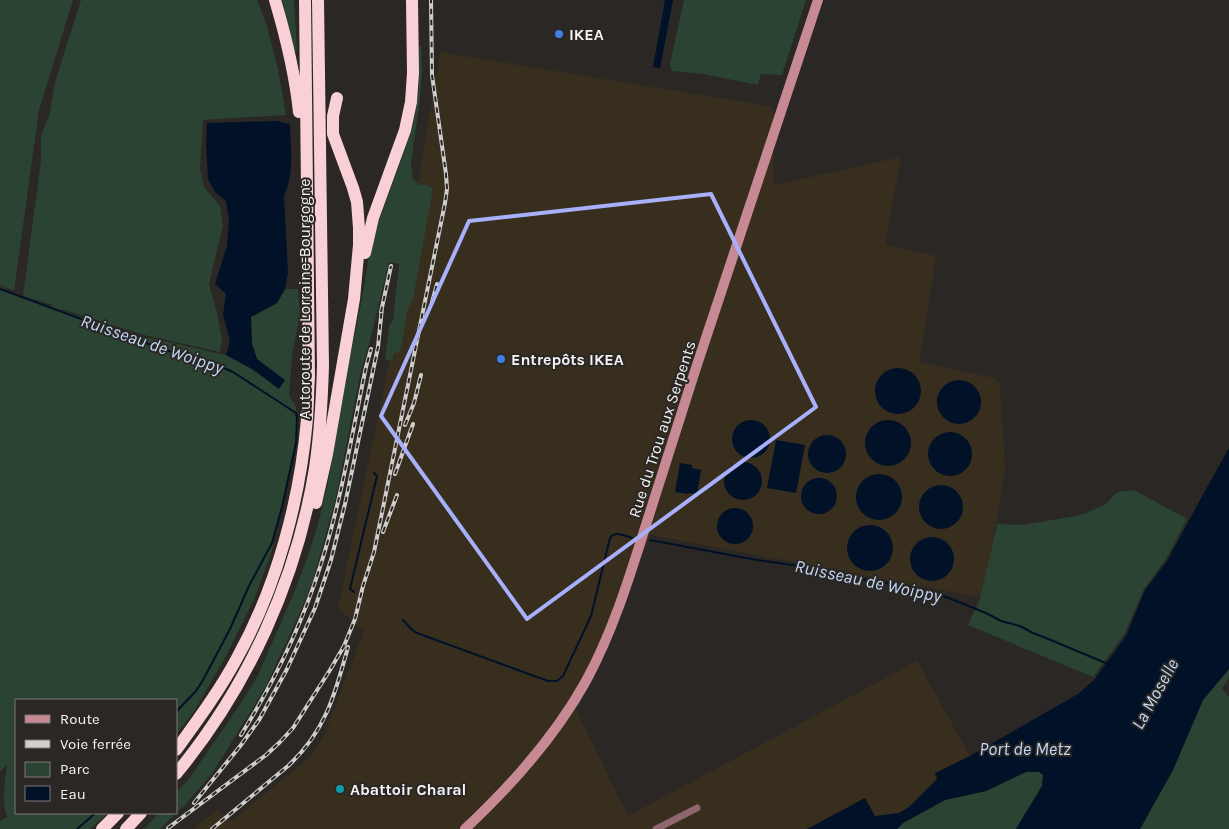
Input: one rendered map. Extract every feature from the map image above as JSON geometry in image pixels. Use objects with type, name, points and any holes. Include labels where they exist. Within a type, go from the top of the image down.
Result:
[{"type":"highway","points":[[275,0],[290,53],[301,134],[307,143]]},
{"type":"highway","name":"Autoroute de Lorraine-Bourgogne","points":[[178,747],[199,719],[237,658],[262,608],[277,567],[289,525],[300,470],[307,419],[310,330],[305,0]]},
{"type":"highway","name":"Autoroute de Lorraine-Bourgogne","points":[[178,771],[205,737],[234,693],[264,635],[282,591],[295,551],[310,492],[322,402],[318,0]]},
{"type":"highway","points":[[354,298],[373,218],[405,130],[413,73],[412,0]]},
{"type":"highway","points":[[282,591],[292,575],[312,521],[327,454],[354,298],[359,245],[358,209],[353,188],[334,134],[333,116],[337,98]]},
{"type":"highway","points":[[102,829],[117,814]]},
{"type":"highway","points":[[126,829],[141,814]]},
{"type":"street","name":"Rue du Trou aux Serpents","points":[[465,829],[509,786],[557,727],[586,682],[611,628],[627,586],[691,384],[818,0]]},
{"type":"street","points":[[656,829],[697,808]]},
{"type":"highlighted area","points":[[711,194],[816,407],[527,619],[381,416],[469,221]]},
{"type":"shaded area","points":[[440,52],[773,107],[774,185],[901,157],[885,245],[936,256],[919,362],[994,378],[1000,385],[1005,468],[983,598],[651,535],[573,704],[628,816],[917,661],[970,756],[986,791],[933,829],[194,829],[218,809],[230,822],[307,760],[323,738],[364,631],[338,608],[388,368]]},
{"type":"green space","points":[[0,0],[73,0],[39,110],[14,291],[0,285]]},
{"type":"green space","points":[[81,0],[257,0],[266,23],[278,69],[286,115],[203,120],[200,169],[204,187],[220,206],[223,226],[209,284],[222,339],[220,352],[144,335],[61,309],[62,311],[137,335],[226,355],[265,377],[269,369],[257,359],[252,344],[251,317],[277,303],[285,289],[298,289],[300,314],[292,356],[289,395],[296,407],[297,434],[271,554],[255,597],[225,658],[193,713],[178,732],[178,699],[15,699],[15,814],[107,814],[90,829],[0,829],[0,821],[7,817],[4,798],[7,765],[0,771],[0,287],[22,298],[53,307],[52,305],[23,296],[41,161],[41,135],[49,117],[55,82]]},
{"type":"green space","points":[[282,0],[294,0],[297,52],[293,51]]},
{"type":"green space","points":[[684,0],[806,0],[782,75],[761,74],[758,85],[703,74],[672,71],[670,64]]},
{"type":"green space","points":[[419,46],[421,46],[420,100],[411,162],[413,179],[420,185],[427,185],[433,189],[413,299],[408,308],[401,348],[398,353],[394,353],[392,361],[385,360],[389,326],[393,320],[399,264],[389,262],[361,371],[335,502],[313,580],[266,686],[211,775],[178,812],[178,790],[188,780],[258,675],[308,556],[328,483],[340,405],[369,255],[376,229],[413,124],[419,88]]},
{"type":"green space","points":[[1134,490],[1187,519],[1166,559],[1144,589],[1124,635],[1093,677],[968,625],[980,599],[997,524],[1023,525],[1081,515],[1106,504],[1117,492]]},
{"type":"green space","points":[[1229,669],[1229,678],[1222,688],[1229,697],[1229,829],[1140,829],[1173,770],[1203,700]]},
{"type":"green space","points":[[1026,772],[1039,772],[1043,775],[1042,786],[1016,829],[897,829],[903,823],[945,800],[986,791]]},
{"type":"green space","points":[[158,814],[176,814],[160,829],[144,829]]},
{"type":"water","points":[[665,0],[673,0],[660,68],[653,67]]},
{"type":"water","points":[[277,121],[290,124],[291,171],[284,196],[288,273],[285,289],[277,303],[251,317],[252,344],[257,359],[285,380],[279,389],[252,369],[226,355],[230,341],[223,315],[226,294],[215,284],[227,246],[229,220],[226,201],[215,192],[208,179],[206,144],[207,123]]},
{"type":"water","points":[[898,368],[911,372],[917,378],[921,391],[917,404],[911,410],[898,414],[885,410],[879,404],[875,391],[879,378],[885,372]]},
{"type":"water","points":[[963,380],[975,386],[980,393],[980,411],[975,418],[968,423],[955,424],[947,421],[940,414],[937,398],[940,390],[947,383]]},
{"type":"water","points":[[751,420],[764,426],[770,439],[764,452],[751,458],[738,452],[732,439],[738,426]]},
{"type":"water","points":[[888,420],[901,424],[907,430],[911,443],[907,456],[901,462],[888,466],[875,462],[869,456],[865,443],[869,430],[875,424]]},
{"type":"water","points":[[954,432],[966,438],[971,445],[971,463],[966,470],[959,475],[946,476],[938,473],[931,466],[928,450],[931,442],[938,435]]},
{"type":"water","points":[[827,435],[840,441],[846,454],[840,467],[827,473],[814,467],[808,454],[814,441]]},
{"type":"water","points":[[776,440],[805,445],[796,493],[767,488]]},
{"type":"water","points":[[1229,448],[1229,669],[1203,700],[1173,770],[1140,829],[1016,829],[1042,786],[1043,775],[1039,772],[1026,772],[986,791],[945,800],[903,823],[897,829],[807,829],[865,798],[875,816],[899,813],[909,807],[937,779],[935,773],[970,756],[1078,694],[1094,680],[1126,636],[1145,590],[1167,561]]},
{"type":"water","points":[[743,462],[756,468],[762,481],[756,494],[743,500],[730,494],[724,481],[730,468]]},
{"type":"water","points":[[680,463],[692,465],[692,468],[701,470],[697,494],[675,492]]},
{"type":"water","points":[[879,474],[892,478],[898,484],[902,497],[898,510],[892,516],[879,520],[866,516],[860,510],[856,497],[860,484],[866,478]]},
{"type":"water","points":[[819,478],[826,479],[832,483],[836,489],[836,503],[832,509],[826,513],[819,514],[812,513],[806,509],[802,503],[801,496],[802,489],[806,483],[812,479]]},
{"type":"water","points":[[945,485],[957,491],[962,498],[962,516],[957,523],[950,528],[937,529],[929,526],[922,519],[919,503],[922,495],[929,488]]},
{"type":"water","points":[[735,508],[742,509],[748,513],[752,519],[752,533],[748,539],[742,543],[735,544],[728,543],[722,539],[718,533],[717,526],[718,519],[722,513],[728,509]]},
{"type":"water","points":[[870,525],[883,529],[889,535],[893,548],[889,561],[883,567],[870,571],[857,567],[851,561],[847,548],[851,535],[857,529]]},
{"type":"water","points":[[936,537],[948,543],[953,550],[953,568],[948,575],[941,580],[928,581],[920,578],[913,571],[910,555],[913,547],[920,540]]},
{"type":"waterway","name":"Ruisseau de Woippy","points":[[0,289],[165,350],[210,362],[233,372],[296,413]]},
{"type":"waterway","points":[[178,710],[196,691],[203,680],[272,543],[296,443],[296,414],[298,416]]},
{"type":"waterway","name":"Ruisseau de Woippy","points":[[354,592],[350,589],[377,476],[374,473]]},
{"type":"waterway","name":"Ruisseau de Woippy","points":[[403,620],[417,633],[548,681],[557,681],[563,676],[591,616],[610,538],[615,534],[632,538]]},
{"type":"waterway","name":"Ruisseau de Woippy","points":[[650,540],[757,560],[814,568],[941,595],[1001,621],[1020,626],[1108,664]]},
{"type":"waterway","points":[[77,829],[94,814]]},
{"type":"railway","points":[[168,828],[266,755],[293,728],[344,646],[355,619],[374,552],[447,189],[432,75],[431,0]]},
{"type":"railway","points":[[381,312],[391,266]]},
{"type":"railway","points":[[432,302],[437,284]]},
{"type":"railway","points":[[194,803],[259,720],[287,669],[315,608],[331,560],[345,504],[378,347],[382,307]]},
{"type":"railway","points":[[241,735],[265,695],[286,654],[313,589],[334,518],[371,349]]},
{"type":"railway","points":[[405,425],[414,403],[421,375]]},
{"type":"railway","points":[[395,474],[413,424]]},
{"type":"railway","points":[[383,532],[397,495]]},
{"type":"railway","points":[[212,829],[288,766],[311,740],[320,726],[333,697],[348,647]]},
{"type":"place","name":"IKEA","points":[[559,34]]},
{"type":"place","name":"Entrepôts IKEA","points":[[501,359]]},
{"type":"place","name":"Abattoir Charal","points":[[340,789]]},
{"type":"water label","name":"La Moselle","points":[[1155,694]]},
{"type":"water label","name":"Port de Metz","points":[[1025,749]]}]
